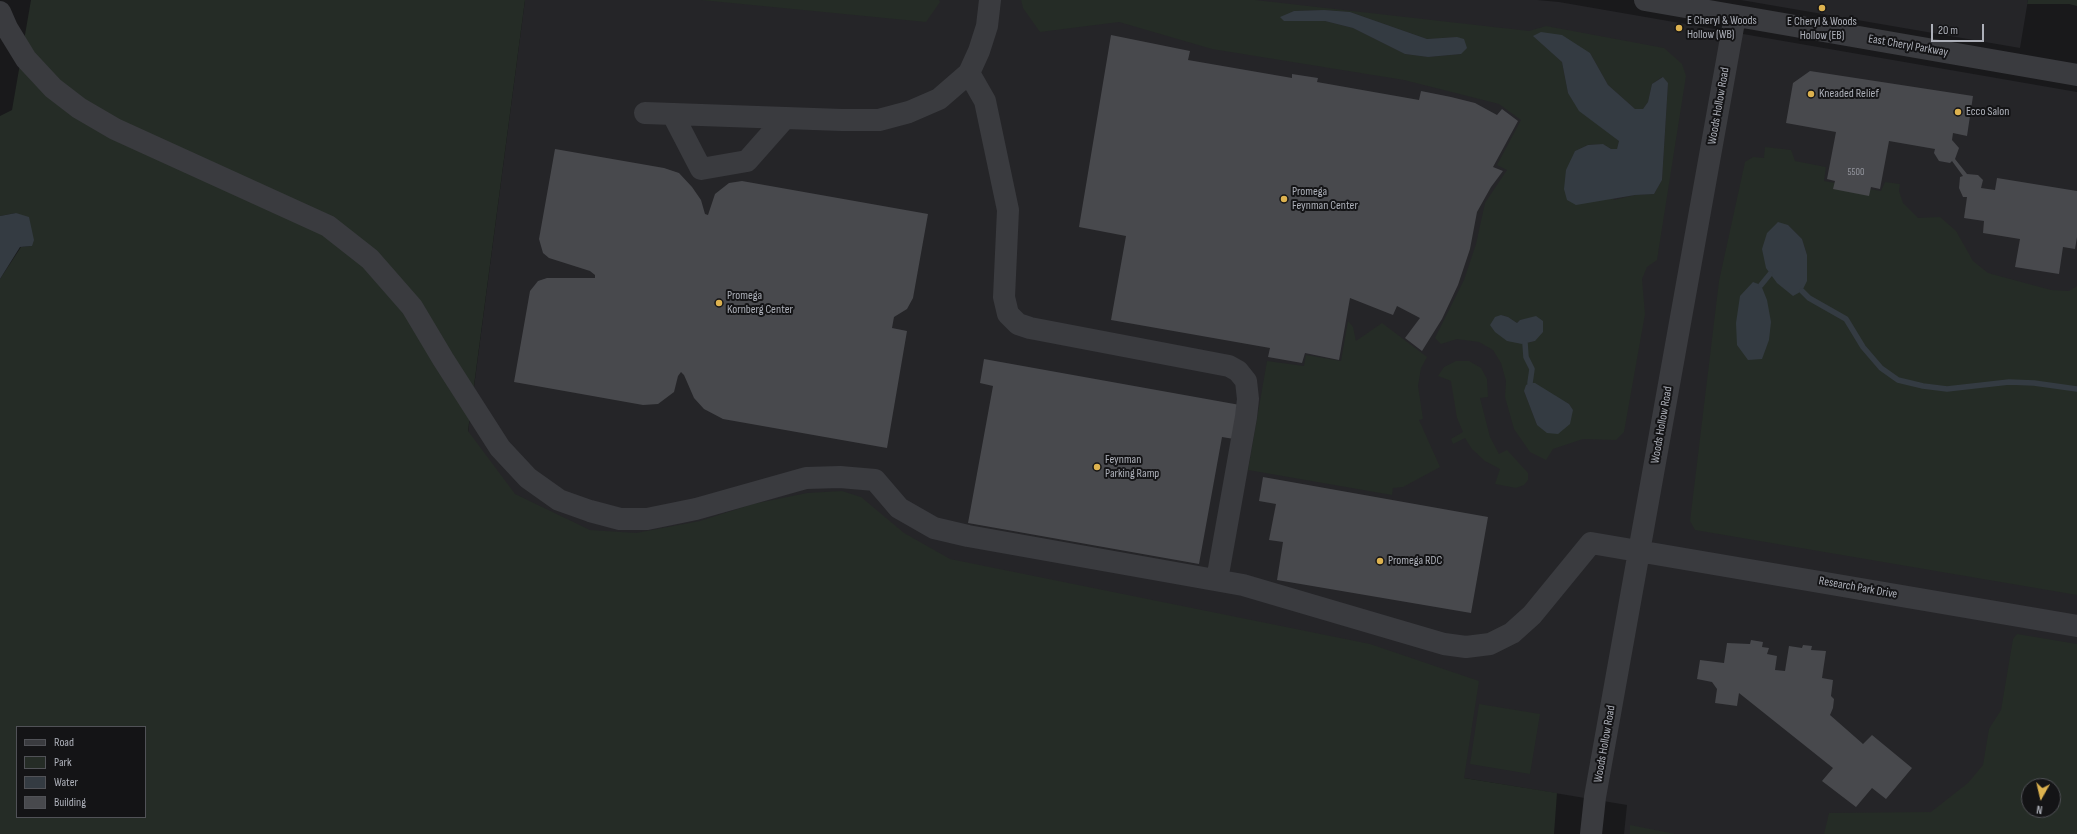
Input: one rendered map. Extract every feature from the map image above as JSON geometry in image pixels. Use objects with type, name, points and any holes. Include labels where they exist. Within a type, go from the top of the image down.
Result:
[{"type":"street","points":[[645,113],[879,120],[909,112],[939,99],[969,73],[979,51],[986,26],[990,0]]},
{"type":"street","name":"East Cheryl Parkway","points":[[1645,0],[2077,75]]},
{"type":"street","points":[[0,12],[7,28],[26,58],[53,88],[79,108],[114,129],[328,226],[370,258],[412,307],[443,359],[500,448],[528,478],[558,500],[620,519],[647,519],[696,509],[806,478],[840,477],[875,480],[899,508],[934,528],[968,536],[1217,580],[1246,417],[1248,399],[1246,381],[1238,372],[1229,366],[1030,328],[1018,324],[1008,314],[1004,298],[1008,210],[985,101],[969,73]]},
{"type":"street","name":"Woods Hollow Road","points":[[1591,834],[1595,796],[1735,16]]},
{"type":"street","points":[[673,115],[701,170],[747,161],[785,118]]},
{"type":"street","name":"Research Park Drive","points":[[1217,580],[1243,585],[1444,644],[1466,647],[1490,644],[1512,633],[1532,615],[1591,543],[2077,626]]},
{"type":"shaded area","points":[[525,0],[1537,0],[1559,2],[2077,92],[2077,834],[1624,834],[1627,805],[1464,778],[415,834]]},
{"type":"shaded area","points":[[1741,0],[2028,0],[2020,48]]},
{"type":"green space","points":[[31,0],[525,0],[468,431],[515,494],[590,530],[636,533],[700,521],[753,504],[807,493],[842,491],[861,497],[904,533],[950,559],[1370,644],[1479,681],[1464,778],[1557,793],[1554,834],[0,834],[0,279],[21,247],[32,246],[16,213],[0,216],[0,116],[12,110]]},
{"type":"green space","points":[[701,0],[939,0],[940,2],[926,22]]},
{"type":"green space","points":[[1021,0],[1255,0],[1529,31],[1546,26],[1664,48],[1682,64],[1686,76],[1657,260],[1647,267],[1642,279],[1645,314],[1624,432],[1616,440],[1583,439],[1553,449],[1546,460],[1530,452],[1514,429],[1505,397],[1506,381],[1501,363],[1493,350],[1479,342],[1457,339],[1441,344],[1435,338],[1464,280],[1476,244],[1485,203],[1507,170],[1497,165],[1521,120],[1499,104],[1404,80],[1212,49],[1119,22],[1040,32],[1023,8]],"holes":[[[1324,10],[1350,12],[1427,39],[1457,37],[1461,54],[1429,57],[1405,54],[1353,28],[1325,21],[1284,20],[1281,17],[1294,11]],[[1534,36],[1590,53],[1608,85],[1635,109],[1643,109],[1648,102],[1652,84],[1662,77],[1668,83],[1662,180],[1654,194],[1635,195],[1614,200],[1575,151],[1588,145],[1603,144],[1611,149],[1617,149],[1619,141],[1568,93],[1562,62]],[[1501,315],[1508,317],[1517,323],[1520,320],[1533,318],[1535,341],[1522,344]],[[1524,391],[1558,398],[1569,404],[1573,410],[1537,425]]]},
{"type":"green space","points":[[2028,0],[2077,0],[2077,6],[2069,4],[2027,4]]},
{"type":"green space","points":[[1765,147],[1791,150],[1795,161],[1826,167],[1824,181],[1881,191],[1885,182],[1900,184],[1899,191],[1903,203],[1918,218],[1940,217],[1956,231],[1973,261],[1988,273],[2051,290],[2069,291],[2077,286],[2077,595],[1695,530],[1690,521],[1719,281],[1745,162],[1753,157],[1764,158]],"holes":[[[1788,225],[1802,239],[1807,255],[1793,296],[1788,291]]]},
{"type":"green space","points":[[1348,321],[1353,327],[1356,341],[1382,323],[1427,357],[1421,368],[1418,386],[1423,419],[1419,420],[1440,467],[1403,487],[1393,488],[1392,495],[1248,470],[1267,361],[1304,366],[1306,355],[1341,361]]},
{"type":"green space","points":[[1456,361],[1469,361],[1481,368],[1487,379],[1488,397],[1480,398],[1490,437],[1499,454],[1507,450],[1528,473],[1528,480],[1524,485],[1516,488],[1495,484],[1500,469],[1485,461],[1472,449],[1465,438],[1453,444],[1451,439],[1463,432],[1457,418],[1451,381],[1438,376],[1444,367]]},
{"type":"green space","points":[[2017,634],[2077,644],[2077,834],[1824,834],[1829,813],[1931,812],[1968,783],[1983,765],[1989,729],[2001,710],[2013,639]]},
{"type":"green space","points":[[1479,704],[1540,714],[1530,774],[1470,764]]},
{"type":"green space","points":[[1630,825],[1675,834],[1630,834]]},
{"type":"water","points":[[1324,10],[1350,12],[1427,39],[1457,37],[1464,39],[1467,48],[1461,54],[1428,57],[1405,54],[1353,28],[1325,21],[1284,21],[1280,17],[1294,11]]},
{"type":"water","points":[[1541,32],[1562,35],[1590,53],[1608,85],[1635,109],[1643,109],[1648,102],[1652,84],[1663,77],[1668,83],[1662,180],[1654,194],[1635,195],[1576,205],[1567,200],[1564,189],[1566,170],[1575,151],[1588,145],[1603,144],[1611,149],[1617,149],[1619,141],[1579,111],[1568,93],[1562,62],[1533,36]]},
{"type":"water","points":[[16,213],[29,217],[34,240],[32,246],[20,247],[0,279],[0,216]]},
{"type":"water","points":[[1778,222],[1788,225],[1802,239],[1807,255],[1807,281],[1802,291],[1793,296],[1777,283],[1766,268],[1762,249],[1767,233]]},
{"type":"water","points":[[1753,282],[1761,285],[1767,300],[1771,322],[1769,340],[1762,359],[1748,360],[1737,345],[1736,323],[1740,296]]},
{"type":"water","points":[[1501,315],[1508,317],[1517,323],[1520,320],[1536,316],[1543,321],[1543,332],[1535,341],[1522,344],[1507,341],[1495,332],[1490,325],[1495,317]]},
{"type":"water","points":[[1535,383],[1569,404],[1573,410],[1570,424],[1558,434],[1547,433],[1537,425],[1524,391],[1526,385]]},
{"type":"building","name":"Promega Feynman Center","points":[[1111,35],[1190,51],[1188,60],[1292,78],[1292,74],[1318,78],[1317,82],[1419,100],[1421,91],[1451,97],[1475,103],[1497,115],[1502,109],[1518,121],[1493,167],[1503,171],[1491,187],[1477,212],[1470,249],[1458,285],[1442,319],[1422,351],[1405,338],[1420,318],[1397,306],[1393,315],[1350,298],[1339,360],[1305,353],[1302,363],[1268,357],[1270,348],[1111,320],[1126,236],[1079,227]]},
{"type":"building","points":[[1810,71],[1973,96],[1967,136],[1953,133],[1952,140],[1959,148],[1955,159],[1967,174],[1978,175],[1983,180],[1981,188],[1995,190],[1997,178],[2077,191],[2077,237],[2075,249],[2063,247],[2059,274],[2015,267],[2020,239],[1983,233],[1984,221],[1964,218],[1967,197],[1963,197],[1959,188],[1960,177],[1963,176],[1952,161],[1950,163],[1939,161],[1934,153],[1935,149],[1889,141],[1880,189],[1871,187],[1869,196],[1833,189],[1835,181],[1827,179],[1836,132],[1786,123],[1793,83]]},
{"type":"building","name":"Promega Kornberg Center","points":[[555,149],[664,168],[679,173],[692,187],[701,200],[705,214],[708,215],[715,194],[729,183],[742,181],[928,214],[913,298],[907,309],[894,317],[892,328],[907,331],[887,448],[723,419],[704,409],[694,398],[684,375],[681,372],[678,376],[674,392],[658,404],[643,405],[514,382],[530,291],[538,281],[547,278],[595,278],[595,275],[590,271],[549,258],[543,253],[539,239]]},
{"type":"building","name":"Feynman Parking Ramp","points":[[984,359],[1240,405],[1234,439],[1222,437],[1199,564],[968,523],[993,386],[980,383]]},
{"type":"building","name":"Promega RDC","points":[[1263,477],[1488,517],[1471,613],[1277,580],[1283,542],[1269,540],[1276,504],[1259,501]]},
{"type":"building","points":[[1751,640],[1763,642],[1762,647],[1769,648],[1767,654],[1777,656],[1775,670],[1785,671],[1789,646],[1802,648],[1803,645],[1812,646],[1811,650],[1826,651],[1822,678],[1833,680],[1831,696],[1834,699],[1833,708],[1830,715],[1863,744],[1872,735],[1912,768],[1886,799],[1872,788],[1856,807],[1822,781],[1833,768],[1739,693],[1737,706],[1715,703],[1717,689],[1712,682],[1697,679],[1700,660],[1724,663],[1727,643],[1750,644]]},
{"type":"waterway","points":[[1761,285],[1770,274]]},
{"type":"waterway","points":[[1802,291],[1809,298],[1846,319],[1863,347],[1881,368],[1898,380],[1923,386],[1947,389],[2009,382],[2034,383],[2077,389]]},
{"type":"waterway","points":[[1525,343],[1526,357],[1532,369],[1530,383]]},
{"type":"place","name":"E Cheryl & Woods Hollow (EB)","points":[[1822,8]]},
{"type":"place","name":"E Cheryl & Woods Hollow (WB)","points":[[1679,28]]},
{"type":"place","name":"Kneaded Relief","points":[[1811,94]]},
{"type":"place","name":"Ecco Salon","points":[[1958,112]]},
{"type":"place","name":"Promega Feynman Center","points":[[1284,199]]},
{"type":"place","name":"Promega Kornberg Center","points":[[719,303]]},
{"type":"place","name":"Feynman Parking Ramp","points":[[1097,467]]},
{"type":"place","name":"Promega RDC","points":[[1380,561]]}]
